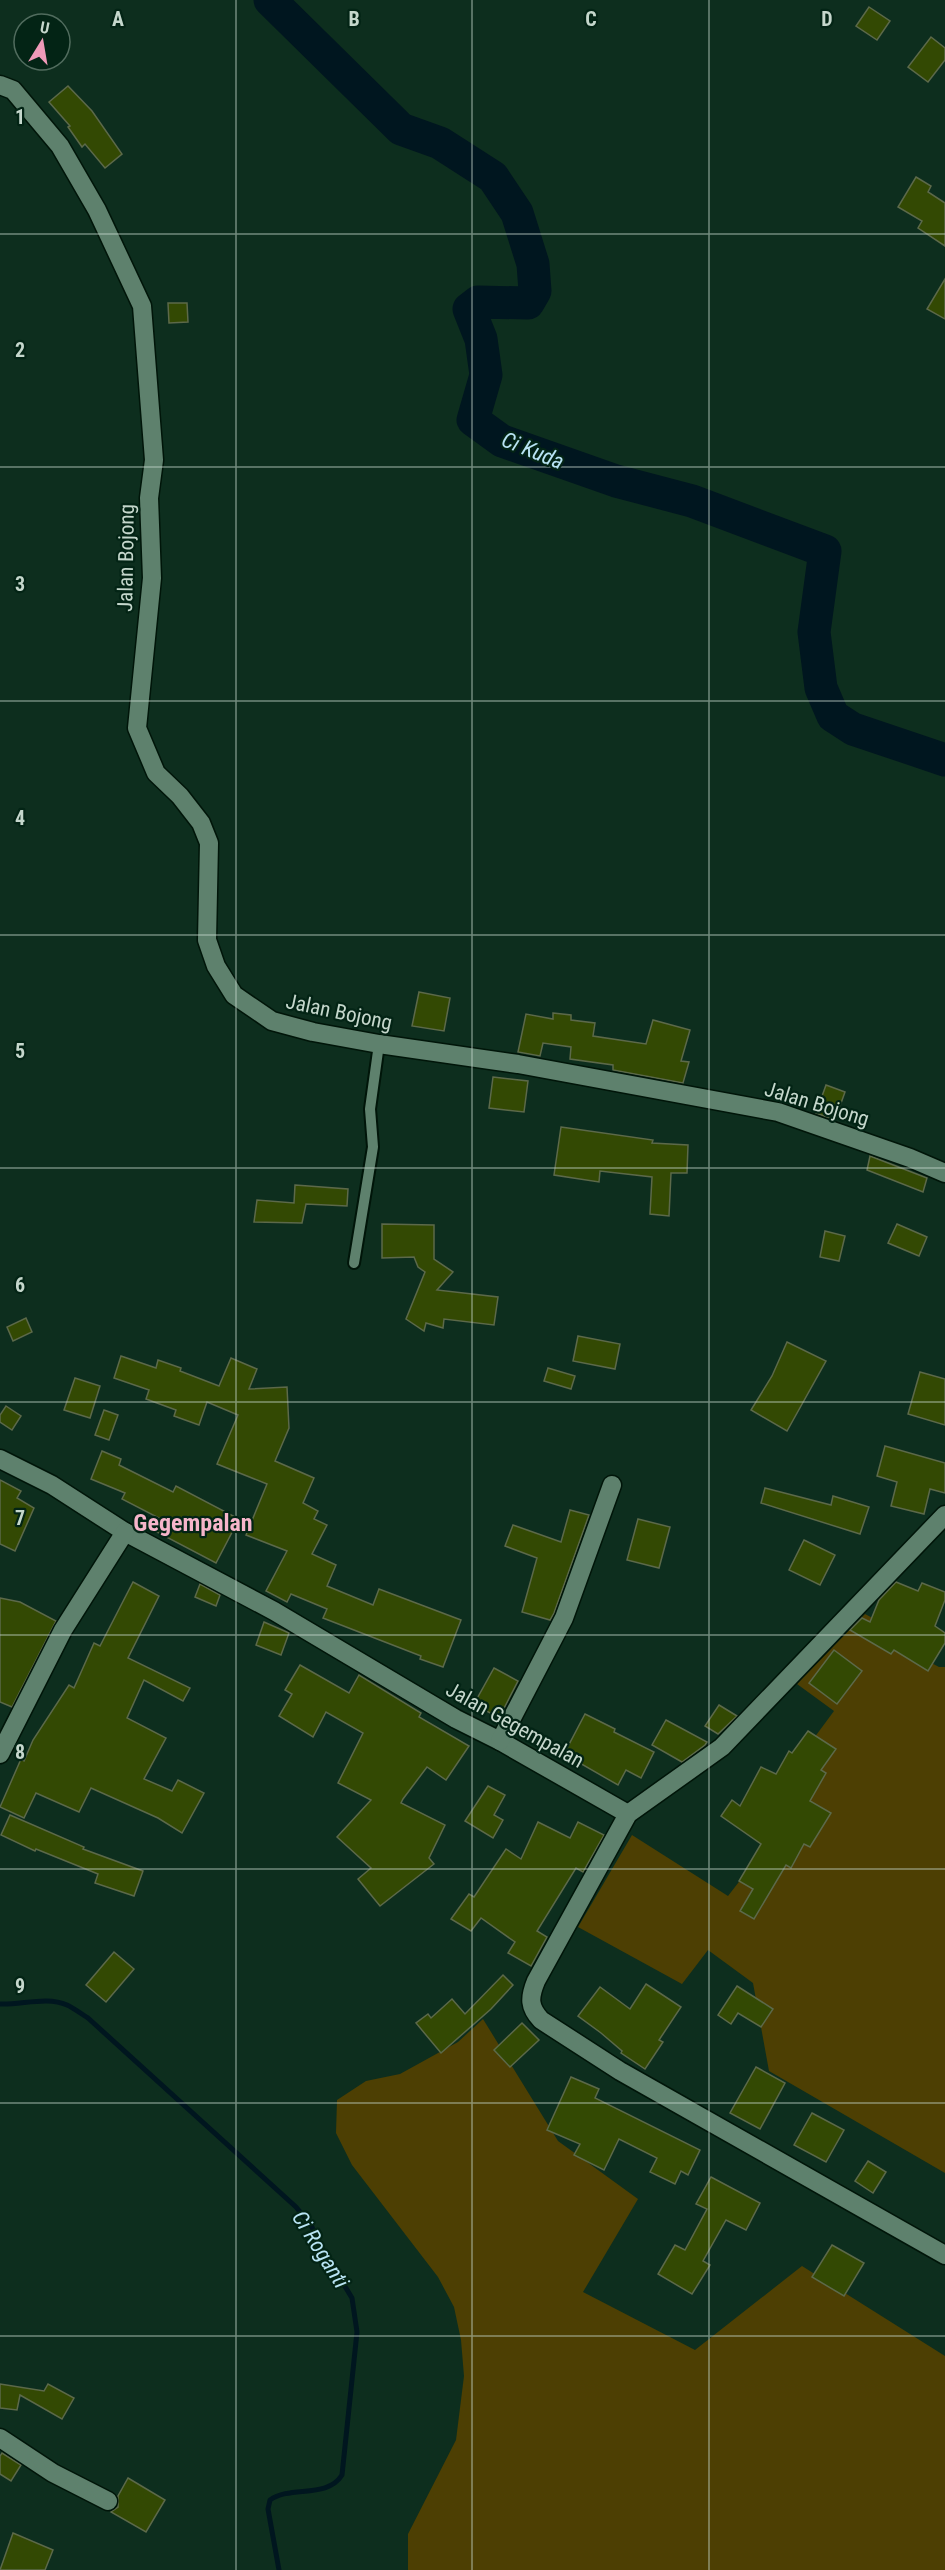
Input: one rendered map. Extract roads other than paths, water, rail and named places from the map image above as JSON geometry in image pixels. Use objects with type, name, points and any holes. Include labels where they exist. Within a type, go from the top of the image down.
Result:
[{"type":"street","name":"Jalan Bojong","points":[[0,85],[13,90],[60,146],[97,210],[142,306],[154,460],[149,498],[152,578],[137,728],[156,773],[180,796],[201,823],[209,843],[207,940],[216,966],[234,994],[272,1021],[313,1032],[530,1066],[778,1112],[910,1158],[945,1173]]},
{"type":"street","name":"Jalan Gegempalan","points":[[0,1459],[52,1485],[125,1532],[274,1611],[456,1719],[500,1741],[628,1814]]},
{"type":"street","points":[[500,1741],[564,1618],[612,1485]]},
{"type":"street","points":[[945,1515],[722,1747],[628,1814],[531,1993],[532,2011],[542,2020],[620,2071],[945,2255]]},
{"type":"street","points":[[0,1754],[63,1630],[125,1532]]},
{"type":"street","points":[[0,2438],[53,2473],[108,2501]]},
{"type":"lane","points":[[354,1263],[373,1147],[370,1109],[379,1044]]},
{"type":"waterway","name":"Ci Kuda","points":[[270,0],[401,129],[440,143],[493,177],[517,213],[533,264],[535,291],[528,303],[478,302],[469,309],[481,339],[486,375],[473,420],[502,441],[616,481],[692,501],[825,551],[814,632],[821,688],[833,716],[853,729],[945,760]]},
{"type":"waterway","name":"Ci Roganti","points":[[0,2004],[59,2002],[70,2006],[88,2018],[296,2207],[311,2225],[320,2245],[352,2298],[357,2332],[342,2475],[327,2487],[288,2493],[270,2500],[268,2509],[279,2570]]},
{"type":"district","name":"Gegempalan","points":[[193,1523]]}]
